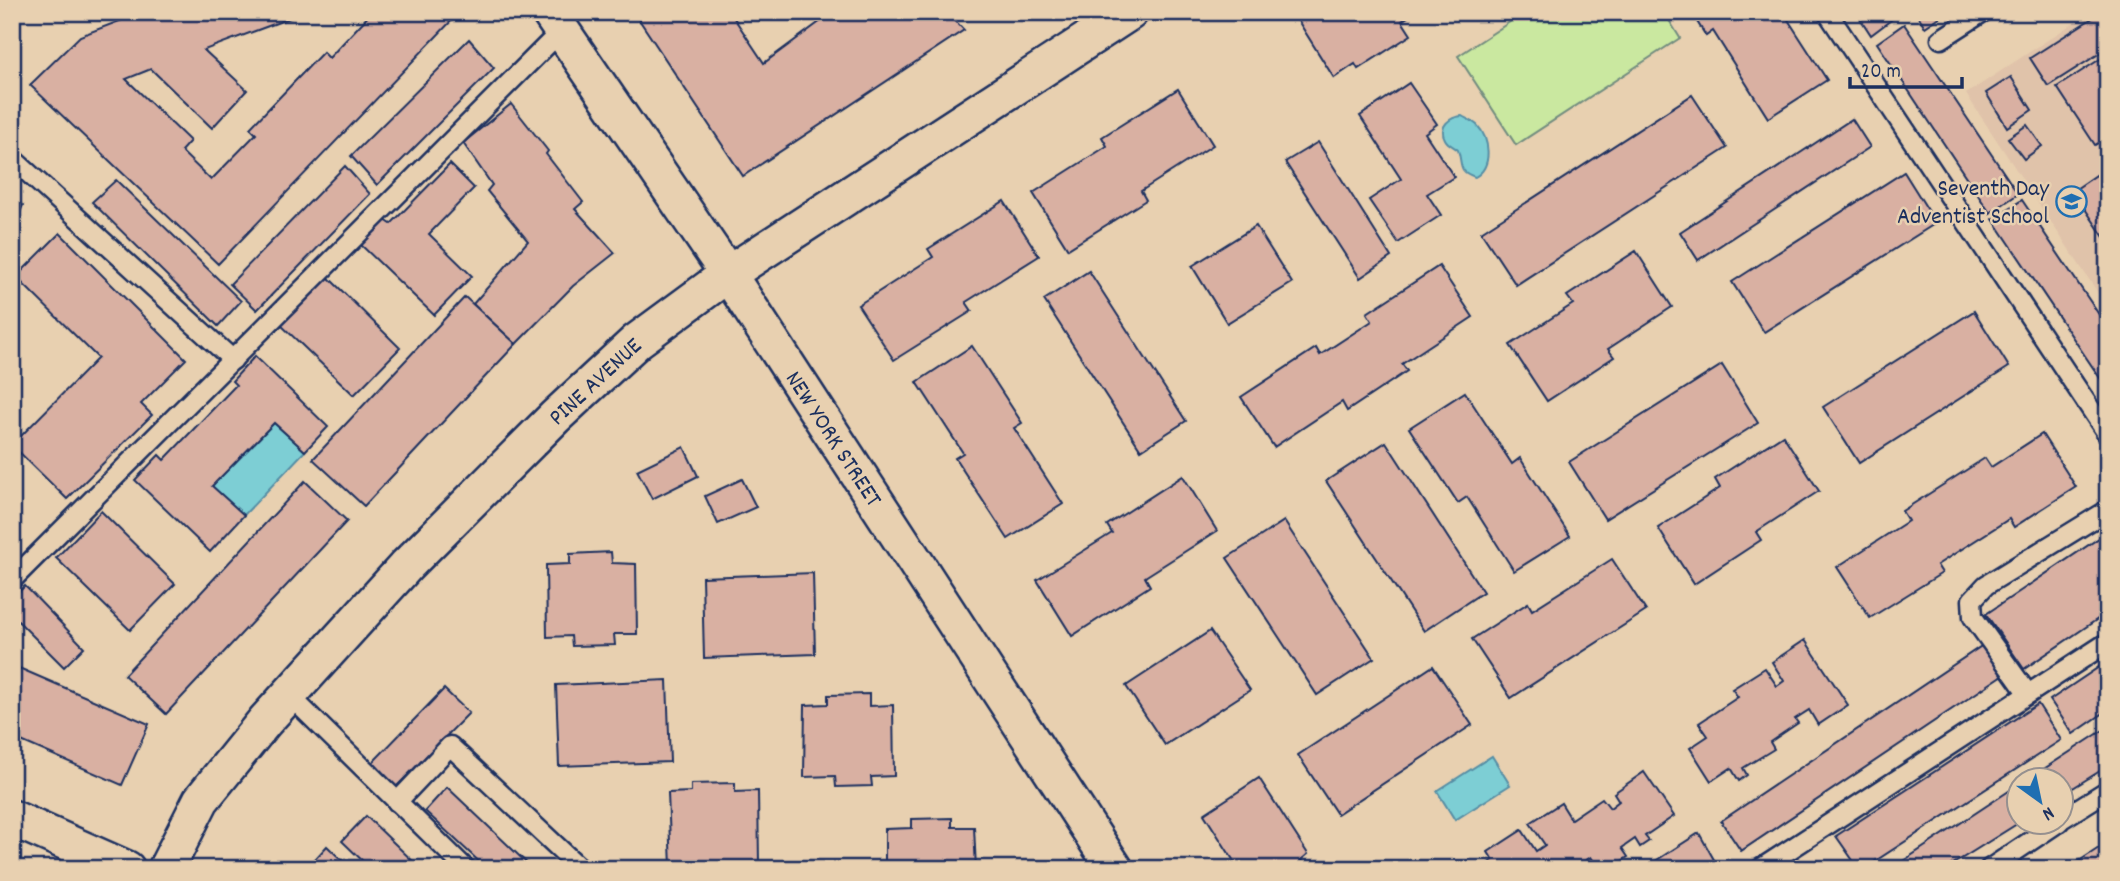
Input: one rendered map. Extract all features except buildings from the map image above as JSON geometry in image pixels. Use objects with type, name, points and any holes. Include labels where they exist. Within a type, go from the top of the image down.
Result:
[{"type":"street","name":"PINE AVENUE","points":[[166,869],[201,800],[265,721],[407,565],[555,417],[637,341],[728,274],[1130,12]]},
{"type":"street","name":"NEW YORK STREET","points":[[555,22],[728,274],[1115,869]]},
{"type":"street","points":[[12,818],[127,869]]},
{"type":"lane","points":[[1827,12],[2108,435]]},
{"type":"lane","points":[[1941,39],[1983,12]]},
{"type":"lane","points":[[12,578],[233,360],[555,22]]},
{"type":"lane","points":[[12,158],[233,360]]},
{"type":"lane","points":[[2028,694],[1973,617],[1972,600],[1986,585],[2108,510]]},
{"type":"lane","points":[[1760,869],[2108,642]]},
{"type":"lane","points":[[289,695],[466,869]]},
{"type":"lane","points":[[397,802],[450,746],[582,869]]},
{"type":"lane","points":[[2074,812],[2108,790]]},
{"type":"lane","points":[[1989,869],[2038,836]]},
{"type":"shaded area","name":"Seventh Day Adventist School","points":[[2090,12],[2108,12],[2108,308],[1966,94]]},
{"type":"green space","points":[[1525,12],[1664,12],[1680,38],[1516,145],[1458,56]]},
{"type":"water","points":[[1462,116],[1477,125],[1487,145],[1485,167],[1475,177],[1463,170],[1458,150],[1448,143],[1443,134],[1446,123]]},
{"type":"water","points":[[274,423],[305,451],[244,515],[212,486]]},
{"type":"water","points":[[1492,756],[1510,785],[1455,820],[1437,791]]},
{"type":"place","name":"Seventh Day Adventist School","points":[[2072,201]]}]
